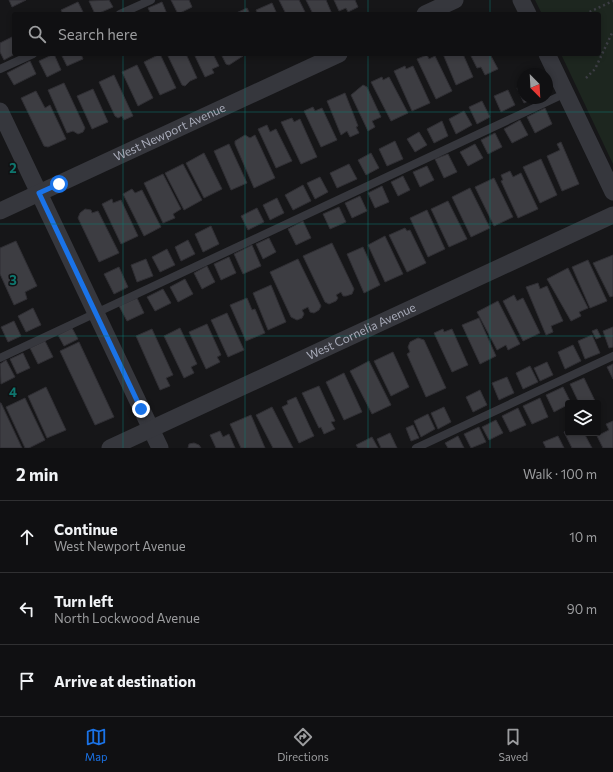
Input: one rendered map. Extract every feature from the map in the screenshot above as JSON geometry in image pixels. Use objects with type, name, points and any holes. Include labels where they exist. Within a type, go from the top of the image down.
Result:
[{"type":"street","points":[[429,12],[455,0]]},
{"type":"street","points":[[522,0],[527,12]]},
{"type":"street","name":"West Newport Avenue","points":[[0,211],[335,56]]},
{"type":"street","points":[[548,56],[613,192]]},
{"type":"street","points":[[0,111],[160,448]]},
{"type":"street","name":"West Cornelia Avenue","points":[[110,448],[613,215]]},
{"type":"lane","points":[[124,12],[151,0]]},
{"type":"lane","points":[[0,69],[29,56]]},
{"type":"lane","points":[[0,358],[566,93]]},
{"type":"lane","points":[[416,448],[613,356]]},
{"type":"path","points":[[589,12],[613,1]]},
{"type":"path","points":[[586,78],[595,69],[613,32]]},
{"type":"shaded area","points":[[535,0],[613,0],[613,164],[562,56],[601,56],[601,12],[541,12]]},
{"type":"building","points":[[9,0],[26,0],[12,7]]},
{"type":"building","points":[[109,0],[113,7],[102,12],[94,12],[89,1]]},
{"type":"building","points":[[171,0],[189,0],[192,7],[182,12],[177,12]]},
{"type":"building","points":[[279,0],[299,0],[305,12],[285,12]]},
{"type":"building","points":[[306,0],[326,0],[331,12],[312,12]]},
{"type":"building","points":[[334,0],[355,0],[358,7],[348,12],[346,8],[339,11]]},
{"type":"building","points":[[78,2],[83,12],[62,12],[61,10]]},
{"type":"building","points":[[162,2],[166,12],[150,12],[148,8]]},
{"type":"building","points":[[272,3],[276,12],[257,12],[256,10]]},
{"type":"building","points":[[247,8],[249,12],[238,12]]},
{"type":"building","points":[[12,37],[12,56],[4,60],[0,52],[0,43]]},
{"type":"building","points":[[50,56],[55,56],[61,70],[47,77],[39,61]]},
{"type":"building","points":[[62,56],[82,56],[83,59],[67,66]]},
{"type":"building","points":[[156,56],[161,56],[176,88],[160,95],[144,62]]},
{"type":"building","points":[[168,56],[187,56],[197,78],[190,81],[185,86],[182,85]]},
{"type":"building","points":[[195,56],[214,56],[219,66],[212,69],[214,73],[205,77]]},
{"type":"building","points":[[222,56],[243,56],[229,65],[226,64]]},
{"type":"building","points":[[428,56],[429,59],[435,56],[452,91],[436,99],[417,59]]},
{"type":"building","points":[[444,56],[464,56],[473,77],[456,85]]},
{"type":"building","points":[[471,56],[491,56],[498,69],[485,75],[481,67],[477,68]]},
{"type":"building","points":[[30,61],[36,74],[14,85],[7,73]]},
{"type":"building","points":[[137,65],[153,98],[138,106],[122,72]]},
{"type":"building","points":[[405,66],[406,69],[413,66],[430,103],[412,111],[394,71]]},
{"type":"building","points":[[114,75],[133,116],[124,120],[122,116],[118,118],[115,116],[99,82]]},
{"type":"building","points":[[382,77],[383,80],[389,77],[408,113],[391,121],[371,82]]},
{"type":"building","points":[[64,83],[85,128],[83,132],[78,134],[73,131],[67,133],[48,90]]},
{"type":"building","points":[[363,85],[367,87],[381,117],[372,121],[375,127],[368,131],[351,95]]},
{"type":"building","points":[[93,89],[108,122],[92,129],[77,96]]},
{"type":"building","points":[[508,90],[515,105],[501,112],[494,96]]},
{"type":"building","points":[[36,91],[45,108],[50,105],[66,139],[48,147],[44,146],[21,98]]},
{"type":"building","points":[[345,93],[358,126],[356,127],[359,133],[350,137],[347,131],[341,135],[327,101]]},
{"type":"building","points":[[482,101],[490,117],[477,124],[469,107]]},
{"type":"building","points":[[313,107],[315,111],[322,108],[337,140],[321,147],[304,111]]},
{"type":"building","points":[[545,108],[552,124],[535,133],[527,117]]},
{"type":"building","points":[[464,111],[472,125],[456,134],[449,119]]},
{"type":"building","points":[[292,118],[294,122],[300,119],[317,157],[301,164],[281,122]]},
{"type":"building","points":[[520,120],[528,135],[512,143],[504,129]]},
{"type":"building","points":[[442,121],[448,136],[434,143],[427,129]]},
{"type":"building","points":[[267,125],[270,132],[276,129],[292,161],[276,168],[258,129]]},
{"type":"building","points":[[419,132],[427,145],[415,152],[407,139]]},
{"type":"building","points":[[495,133],[502,147],[488,154],[481,140]]},
{"type":"building","points":[[245,135],[250,138],[255,135],[275,178],[254,188],[235,144],[235,141]]},
{"type":"building","points":[[395,141],[403,159],[387,166],[379,149]]},
{"type":"building","points":[[561,142],[579,184],[562,191],[547,156],[560,150],[557,144]]},
{"type":"building","points":[[229,144],[247,183],[231,190],[214,151]]},
{"type":"building","points":[[475,144],[483,158],[468,166],[460,152]]},
{"type":"building","points":[[204,153],[222,189],[204,198],[186,163]]},
{"type":"building","points":[[371,153],[379,168],[366,175],[358,160]]},
{"type":"building","points":[[448,154],[457,172],[444,178],[435,159]]},
{"type":"building","points":[[541,159],[557,195],[540,203],[523,167]]},
{"type":"building","points":[[183,164],[202,200],[184,210],[165,173]]},
{"type":"building","points":[[349,164],[357,179],[337,188],[330,173]]},
{"type":"building","points":[[427,166],[434,180],[420,187],[413,172]]},
{"type":"building","points":[[510,171],[513,177],[521,173],[538,209],[518,218],[501,181],[503,180],[501,175]]},
{"type":"building","points":[[163,174],[181,209],[173,214],[175,218],[163,223],[144,183]]},
{"type":"building","points":[[403,176],[410,190],[398,196],[391,182]]},
{"type":"building","points":[[320,177],[328,192],[315,199],[307,183]]},
{"type":"building","points":[[494,178],[513,217],[494,226],[475,187]]},
{"type":"building","points":[[303,185],[311,201],[293,210],[285,195]]},
{"type":"building","points":[[382,186],[389,202],[375,208],[368,193]]},
{"type":"building","points":[[470,188],[490,228],[471,237],[452,197]]},
{"type":"building","points":[[132,189],[135,193],[142,190],[161,227],[144,236],[123,194]]},
{"type":"building","points":[[360,196],[367,211],[352,218],[345,203]]},
{"type":"building","points":[[277,198],[284,213],[270,220],[263,205]]},
{"type":"building","points":[[112,199],[113,203],[121,200],[138,236],[121,244],[102,204]]},
{"type":"building","points":[[448,201],[467,239],[449,247],[431,209]]},
{"type":"building","points":[[339,207],[346,222],[330,229],[323,214]]},
{"type":"building","points":[[257,208],[264,222],[248,230],[241,216]]},
{"type":"building","points":[[85,209],[91,210],[92,213],[98,211],[119,253],[99,262],[78,218],[80,213]]},
{"type":"building","points":[[427,210],[445,249],[428,257],[410,218]]},
{"type":"building","points":[[303,221],[311,238],[296,245],[288,229]]},
{"type":"building","points":[[211,226],[219,244],[203,252],[195,234]]},
{"type":"building","points":[[405,228],[407,231],[410,230],[426,263],[407,272],[389,235]]},
{"type":"building","points":[[385,236],[403,274],[385,282],[368,245]]},
{"type":"building","points":[[269,238],[276,252],[263,259],[256,244]]},
{"type":"building","points":[[188,240],[195,254],[181,261],[175,247]]},
{"type":"building","points":[[16,241],[37,286],[25,292],[27,299],[14,305],[0,274],[0,248]]},
{"type":"building","points":[[332,243],[354,289],[352,294],[346,296],[343,296],[341,292],[336,295],[338,298],[336,301],[329,304],[325,302],[303,256]]},
{"type":"building","points":[[252,245],[261,266],[243,274],[234,254]]},
{"type":"building","points":[[363,247],[380,285],[364,293],[347,254]]},
{"type":"building","points":[[167,249],[175,265],[160,272],[152,257]]},
{"type":"building","points":[[613,255],[613,296],[610,297],[593,263]]},
{"type":"building","points":[[229,257],[236,273],[221,280],[214,264]]},
{"type":"building","points":[[146,259],[153,276],[137,282],[131,265]]},
{"type":"building","points":[[298,259],[321,306],[319,310],[314,313],[310,312],[308,307],[302,310],[304,314],[302,318],[297,320],[291,317],[270,272]]},
{"type":"building","points":[[588,260],[607,301],[590,308],[572,267]]},
{"type":"building","points":[[207,266],[215,282],[202,289],[194,273]]},
{"type":"building","points":[[119,267],[128,287],[114,294],[104,274]]},
{"type":"building","points":[[568,268],[588,308],[579,312],[581,316],[571,321],[547,279]]},
{"type":"building","points":[[185,279],[193,294],[178,302],[170,287]]},
{"type":"building","points":[[538,283],[540,289],[547,286],[563,321],[551,326],[553,332],[546,335],[526,287]]},
{"type":"building","points":[[271,285],[286,322],[268,330],[253,293]]},
{"type":"building","points":[[163,289],[171,303],[155,311],[147,297]]},
{"type":"building","points":[[514,295],[517,301],[523,298],[540,333],[523,341],[503,301]]},
{"type":"building","points":[[137,298],[144,313],[127,321],[119,306]]},
{"type":"building","points":[[247,298],[252,310],[255,309],[265,333],[246,341],[230,305]]},
{"type":"building","points":[[498,301],[520,344],[508,350],[506,345],[497,350],[477,312]]},
{"type":"building","points":[[33,308],[41,325],[26,332],[18,316]]},
{"type":"building","points":[[227,313],[244,350],[228,357],[211,320]]},
{"type":"building","points":[[479,318],[496,356],[480,364],[462,325]]},
{"type":"building","points":[[14,321],[21,336],[8,342],[1,327]]},
{"type":"building","points":[[207,324],[221,355],[217,357],[220,362],[206,369],[189,332]]},
{"type":"building","points":[[613,327],[613,347],[609,348],[603,331]]},
{"type":"building","points":[[72,328],[78,339],[64,346],[58,335]]},
{"type":"building","points":[[180,328],[197,364],[191,367],[194,373],[184,378],[164,336]]},
{"type":"building","points":[[152,329],[173,375],[166,378],[170,386],[160,390],[136,336]]},
{"type":"building","points":[[443,329],[444,332],[452,329],[468,365],[452,372],[434,333]]},
{"type":"building","points":[[597,329],[601,337],[596,339],[592,331]]},
{"type":"building","points":[[592,335],[600,353],[585,359],[578,341]]},
{"type":"building","points":[[418,338],[424,340],[446,388],[426,397],[407,354],[410,352],[408,347],[410,342]]},
{"type":"building","points":[[45,341],[53,357],[38,364],[30,348]]},
{"type":"building","points":[[79,342],[114,417],[95,425],[60,351]]},
{"type":"building","points":[[573,345],[581,361],[565,369],[558,352]]},
{"type":"building","points":[[393,352],[409,387],[391,396],[374,361]]},
{"type":"building","points":[[23,353],[30,368],[17,374],[10,359]]},
{"type":"building","points":[[6,360],[15,377],[1,384],[0,364]]},
{"type":"building","points":[[369,361],[391,405],[372,414],[350,371]]},
{"type":"building","points":[[547,362],[553,375],[540,381],[534,368]]},
{"type":"building","points":[[613,364],[613,379],[607,367]]},
{"type":"building","points":[[530,366],[538,382],[523,389],[516,373]]},
{"type":"building","points":[[344,373],[362,412],[344,420],[326,382]]},
{"type":"building","points":[[507,377],[514,393],[499,400],[492,383]]},
{"type":"building","points":[[584,378],[595,400],[578,400],[570,384]]},
{"type":"building","points":[[319,386],[335,421],[331,422],[335,429],[324,434],[321,427],[319,428],[302,393]]},
{"type":"building","points":[[46,387],[66,430],[47,438],[28,396]]},
{"type":"building","points":[[563,387],[570,400],[565,400],[565,406],[554,412],[546,395]]},
{"type":"building","points":[[480,390],[487,405],[473,412],[466,397]]},
{"type":"building","points":[[296,397],[314,436],[299,443],[282,407],[288,404],[287,401]]},
{"type":"building","points":[[25,398],[45,440],[29,448],[25,448],[6,407]]},
{"type":"building","points":[[540,398],[548,417],[532,424],[523,406]]},
{"type":"building","points":[[1,403],[22,448],[0,448]]},
{"type":"building","points":[[272,407],[293,448],[273,448],[256,415]]},
{"type":"building","points":[[444,407],[451,422],[438,429],[431,413]]},
{"type":"building","points":[[518,408],[526,425],[510,432],[502,416]]},
{"type":"building","points":[[428,414],[435,429],[421,437],[414,421]]},
{"type":"building","points":[[251,415],[265,448],[241,448],[230,424]]},
{"type":"building","points":[[496,420],[503,433],[489,440],[482,427]]},
{"type":"building","points":[[613,421],[613,448],[603,448],[597,436],[601,436],[601,434],[609,430],[606,424]]},
{"type":"building","points":[[413,425],[419,438],[411,441],[406,428]]},
{"type":"building","points":[[479,427],[486,442],[471,448],[464,434]]},
{"type":"building","points":[[220,431],[223,437],[229,434],[235,448],[216,448],[210,435]]},
{"type":"building","points":[[390,433],[397,448],[381,448],[377,439]]},
{"type":"building","points":[[458,436],[464,448],[448,448],[445,443]]},
{"type":"building","points":[[558,436],[564,448],[546,448],[543,442]]},
{"type":"building","points":[[566,436],[586,436],[592,448],[572,448]]},
{"type":"building","points":[[372,437],[378,448],[358,448],[356,445]]},
{"type":"building","points":[[194,443],[199,445],[201,448],[188,448],[189,444]]},
{"type":"route","points":[[59,184],[39,193],[141,409]]}]
